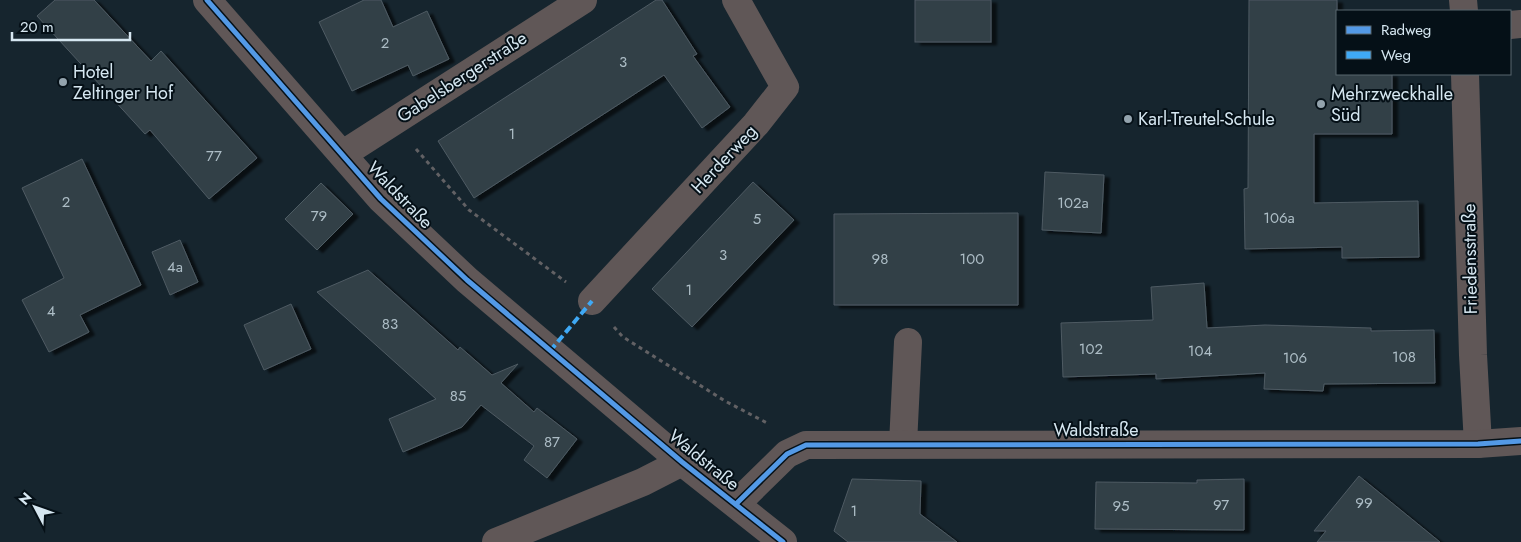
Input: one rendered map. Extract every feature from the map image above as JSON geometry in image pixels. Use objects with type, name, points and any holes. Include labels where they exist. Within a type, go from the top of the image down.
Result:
[{"type":"street","name":"Waldstraße","points":[[207,0],[382,199],[467,280],[682,462],[736,504],[787,454],[806,445],[1478,444],[1521,441]]},
{"type":"street","name":"Gabelsbergerstraße","points":[[343,154],[582,0]]},
{"type":"street","name":"Herderweg","points":[[592,301],[756,124],[785,87],[736,0]]},
{"type":"street","name":"Friedensstraße","points":[[1466,75],[1473,355],[1478,444]]},
{"type":"street","points":[[904,444],[908,342]]},
{"type":"street","points":[[496,542],[643,482],[682,462]]},
{"type":"street","points":[[736,504],[783,542]]},
{"type":"building","points":[[55,0],[94,0],[151,61],[161,51],[257,158],[209,199],[150,130],[145,134],[37,16]]},
{"type":"building","points":[[364,0],[381,0],[393,27],[427,11],[449,59],[413,76],[408,65],[352,91],[319,22]]},
{"type":"building","points":[[656,0],[662,0],[697,54],[693,56],[730,107],[702,128],[664,75],[474,198],[438,141]]},
{"type":"building","points":[[915,0],[991,0],[991,42],[915,42]]},
{"type":"building","points":[[1249,0],[1337,0],[1336,75],[1392,75],[1392,134],[1314,134],[1314,203],[1418,201],[1419,257],[1342,258],[1342,247],[1245,249],[1244,189],[1248,188]]},
{"type":"building","points":[[82,159],[141,285],[80,315],[89,332],[49,352],[22,300],[64,278],[22,188]]},
{"type":"building","points":[[1045,172],[1104,175],[1101,233],[1042,230]]},
{"type":"building","points":[[753,182],[794,220],[692,327],[652,289]]},
{"type":"building","points":[[321,183],[353,214],[317,250],[285,219]]},
{"type":"building","points":[[1018,213],[1018,305],[834,305],[834,214]]},
{"type":"building","points":[[180,240],[198,282],[170,295],[152,252]]},
{"type":"building","points":[[368,270],[458,350],[460,347],[492,375],[518,364],[501,383],[534,412],[537,408],[577,439],[547,478],[524,460],[534,446],[481,405],[462,427],[403,452],[389,419],[436,399],[317,292]]},
{"type":"building","points":[[1204,283],[1207,328],[1265,325],[1371,328],[1371,331],[1434,330],[1435,383],[1324,384],[1323,391],[1264,389],[1265,373],[1156,379],[1156,374],[1063,377],[1061,323],[1153,320],[1151,287]]},
{"type":"building","points":[[291,304],[311,349],[264,370],[244,325]]},
{"type":"building","points":[[1359,476],[1440,542],[1317,542],[1326,531],[1314,531]]},
{"type":"building","points":[[852,479],[921,481],[920,514],[957,542],[848,542],[834,531]]},
{"type":"building","points":[[1244,479],[1244,530],[1095,529],[1096,482],[1197,483],[1197,480]]},
{"type":"marked path","points":[[550,351],[592,301]]},
{"type":"cycle path","points":[[207,0],[381,199],[467,280],[682,462],[783,542]]},
{"type":"cycle path","points":[[736,504],[787,454],[806,445],[1478,444],[1521,441]]},
{"type":"place","name":"Hotel Zeltinger Hof","points":[[63,82]]},
{"type":"place","name":"Mehrzweckhalle Süd","points":[[1321,104]]},
{"type":"place","name":"Karl-Treutel-Schule","points":[[1128,119]]}]
